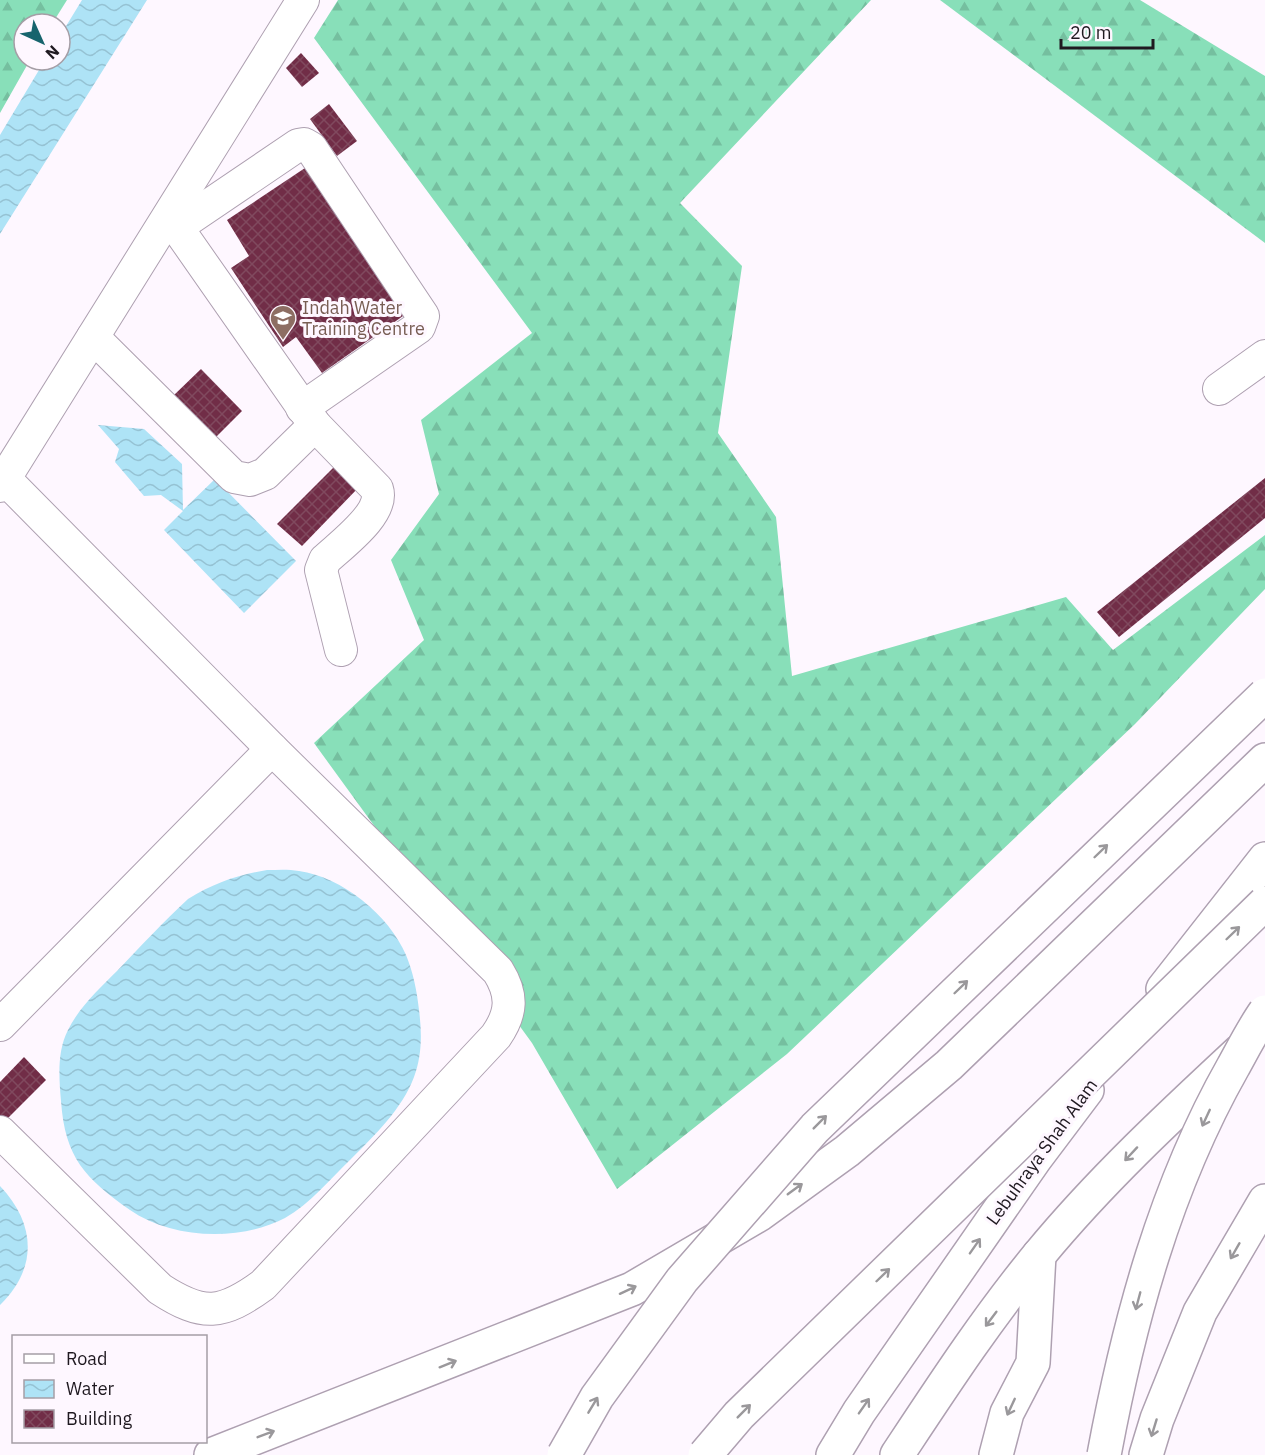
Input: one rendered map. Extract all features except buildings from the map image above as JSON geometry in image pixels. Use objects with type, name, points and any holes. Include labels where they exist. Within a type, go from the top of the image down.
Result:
[{"type":"highway","points":[[564,1455],[597,1397],[682,1280],[815,1128],[1265,695]]},
{"type":"highway","points":[[211,1455],[632,1289],[760,1214],[847,1151],[949,1065],[1265,760]]},
{"type":"highway","name":"Lebuhraya Shah Alam","points":[[833,1455],[859,1412],[1035,1159],[1217,917],[1265,859]]},
{"type":"highway","points":[[705,1455],[739,1415],[1265,903]]},
{"type":"highway","points":[[1104,1455],[1137,1298],[1167,1211],[1217,1096],[1265,1012]]},
{"type":"highway","points":[[897,1455],[965,1354],[1039,1255],[1136,1148],[1265,1027]]},
{"type":"highway","points":[[1146,1455],[1157,1419],[1200,1312],[1265,1201]]},
{"type":"highway","points":[[996,1455],[1007,1413],[1033,1363],[1039,1255]]},
{"type":"street","points":[[0,1132],[160,1289],[183,1304],[203,1309],[222,1308],[243,1299],[263,1285],[496,1036],[506,1022],[508,987],[498,971],[2,483],[93,337],[173,222],[303,0]]},
{"type":"street","points":[[93,337],[234,477],[258,479],[308,416],[419,327],[423,316],[311,148],[304,144],[298,145],[173,222]]},
{"type":"street","points":[[173,222],[308,416],[377,489],[380,496],[374,512],[325,560],[321,570],[341,650]]},
{"type":"street","points":[[1219,389],[1265,356]]},
{"type":"street","points":[[0,1025],[272,749]]},
{"type":"green space","points":[[0,0],[67,0],[60,12],[12,12],[12,72],[23,72],[0,113]]},
{"type":"green space","points":[[338,0],[871,0],[680,203],[742,266],[718,433],[776,517],[792,676],[1066,597],[1113,650],[1265,535],[1265,589],[1135,724],[787,1054],[617,1189],[532,1043],[314,743],[424,640],[391,560],[439,494],[421,420],[532,333],[314,38]]},
{"type":"green space","points":[[940,0],[1140,0],[1265,76],[1265,243]]},
{"type":"water","points":[[82,0],[147,0],[0,234],[0,135],[38,72],[72,72],[72,16]]},
{"type":"water","points":[[98,425],[144,429],[182,464],[183,510],[215,479],[296,561],[244,613],[164,530],[183,511],[161,495],[144,496],[115,462],[119,449]]},
{"type":"water","points":[[267,870],[299,871],[331,881],[362,900],[388,926],[406,955],[416,989],[421,1036],[417,1069],[409,1089],[387,1121],[320,1191],[285,1218],[267,1226],[227,1234],[185,1232],[165,1227],[147,1220],[114,1198],[89,1176],[73,1152],[63,1121],[61,1101],[59,1074],[64,1038],[84,1005],[188,899],[226,880]]},
{"type":"water","points":[[0,1186],[21,1215],[28,1246],[21,1276],[0,1305]]},
{"type":"place","name":"Indah Water Training Centre","points":[[283,341]]}]
